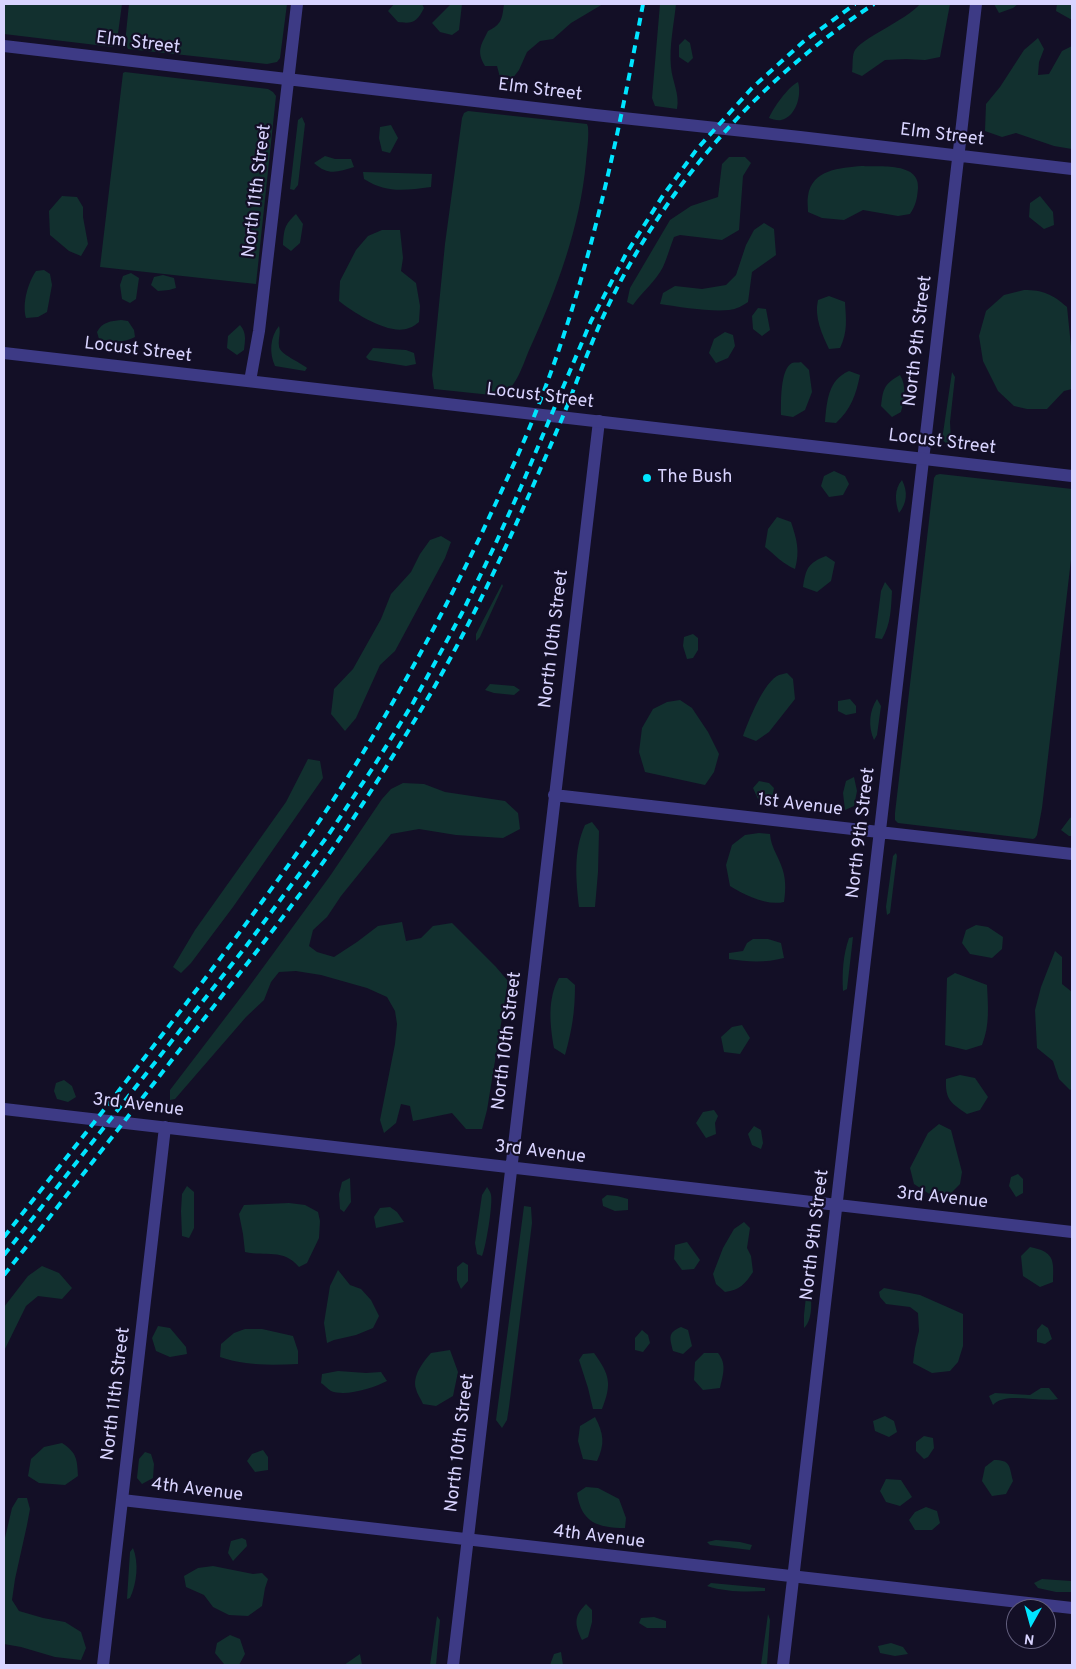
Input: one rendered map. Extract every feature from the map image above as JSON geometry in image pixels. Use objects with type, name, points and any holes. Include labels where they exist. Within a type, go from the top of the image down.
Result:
[{"type":"street","name":"North 11th Street","points":[[250,381],[259,331],[297,4]]},
{"type":"street","name":"North 9th Street","points":[[783,1665],[976,4]]},
{"type":"street","name":"Elm Street","points":[[4,46],[1072,169]]},
{"type":"street","name":"Locust Street","points":[[4,353],[1072,476]]},
{"type":"street","name":"North 10th Street","points":[[453,1665],[599,421]]},
{"type":"street","name":"1st Avenue","points":[[554,795],[1072,854]]},
{"type":"street","name":"3rd Avenue","points":[[4,1109],[1072,1232]]},
{"type":"street","name":"North 11th Street","points":[[103,1665],[165,1127]]},
{"type":"street","name":"4th Avenue","points":[[122,1500],[793,1578],[1072,1608]]},
{"type":"green space","points":[[4,4],[122,4],[117,41],[113,47],[4,34]]},
{"type":"green space","points":[[129,4],[287,4],[280,58],[277,62],[267,64],[128,49],[125,43]]},
{"type":"green space","points":[[394,4],[422,4],[424,8],[414,21],[407,23],[398,22],[388,11]]},
{"type":"green space","points":[[451,4],[462,4],[459,30],[452,35],[440,32],[432,23]]},
{"type":"green space","points":[[504,4],[603,4],[571,23],[553,39],[540,41],[527,52],[519,70],[509,83],[501,81],[497,66],[485,66],[480,52],[488,31],[501,20]]},
{"type":"green space","points":[[660,4],[676,4],[671,59],[677,93],[677,109],[655,106],[652,98]]},
{"type":"green space","points":[[920,4],[950,4],[940,57],[925,60],[885,60],[862,76],[852,72],[853,54],[858,47],[914,10]]},
{"type":"green space","points":[[994,4],[1018,4],[999,13]]},
{"type":"green space","points":[[1057,4],[1072,4],[1072,20],[1056,11]]},
{"type":"green space","points":[[1038,38],[1044,49],[1039,62],[1038,75],[1049,74],[1062,51],[1072,46],[1072,149],[1054,146],[1016,133],[1002,137],[985,131],[986,104],[1000,87],[1024,50]]},
{"type":"green space","points":[[685,39],[690,43],[693,58],[688,63],[679,57],[679,45]]},
{"type":"green space","points":[[123,73],[268,89],[276,96],[256,284],[100,267]]},
{"type":"green space","points":[[798,82],[797,105],[791,115],[780,120],[769,118],[781,98]]},
{"type":"green space","points":[[468,111],[587,124],[588,127],[588,144],[579,210],[566,257],[519,375],[507,392],[501,396],[434,389],[432,375],[445,244],[462,118],[464,113]]},
{"type":"green space","points":[[302,117],[305,124],[298,185],[294,190],[290,189],[298,120]]},
{"type":"green space","points":[[391,125],[398,138],[390,153],[382,151],[379,138],[380,127]]},
{"type":"green space","points":[[325,156],[335,159],[351,159],[354,167],[333,172],[324,170],[314,163]]},
{"type":"green space","points":[[729,157],[745,157],[751,163],[743,176],[739,230],[722,240],[680,235],[674,237],[663,267],[657,277],[633,305],[627,302],[630,288],[670,220],[691,206],[718,197],[722,164]]},
{"type":"green space","points":[[862,166],[897,168],[912,174],[917,180],[918,188],[916,202],[910,214],[898,216],[863,210],[844,220],[822,218],[808,212],[808,196],[815,180],[821,175],[836,169]]},
{"type":"green space","points":[[363,172],[432,174],[431,187],[405,190],[389,189],[372,184],[364,179]]},
{"type":"green space","points":[[62,196],[77,197],[83,207],[88,244],[81,256],[69,251],[50,235],[49,211]]},
{"type":"green space","points":[[1040,196],[1053,212],[1054,225],[1044,229],[1029,217],[1030,203]]},
{"type":"green space","points":[[296,214],[303,224],[300,243],[291,251],[283,245],[284,235],[289,221]]},
{"type":"green space","points":[[764,223],[774,229],[776,255],[752,272],[748,302],[729,310],[695,309],[660,304],[663,293],[675,286],[702,289],[726,285],[736,275],[746,245],[754,230]]},
{"type":"green space","points":[[382,230],[400,230],[403,258],[401,271],[416,283],[420,306],[419,322],[401,330],[372,322],[339,301],[340,281],[356,250],[368,236]]},
{"type":"green space","points":[[44,270],[50,274],[52,285],[47,312],[38,317],[26,318],[25,300],[30,281],[36,271]]},
{"type":"green space","points":[[131,273],[139,278],[136,299],[130,303],[122,299],[120,285],[123,276]]},
{"type":"green space","points":[[163,275],[174,278],[176,288],[158,291],[151,285],[154,277]]},
{"type":"green space","points":[[1024,290],[1047,294],[1067,307],[1072,349],[1072,389],[1064,391],[1047,409],[1027,409],[1014,406],[998,391],[983,361],[979,336],[986,311],[1004,295]]},
{"type":"green space","points":[[829,296],[845,302],[845,331],[840,348],[829,349],[818,319],[818,300]]},
{"type":"green space","points":[[758,308],[766,309],[770,330],[762,336],[753,329],[752,316]]},
{"type":"green space","points":[[121,320],[128,321],[134,330],[135,337],[117,341],[99,339],[97,332],[101,326]]},
{"type":"green space","points":[[240,325],[245,334],[245,343],[244,350],[237,355],[227,348],[228,336]]},
{"type":"green space","points":[[279,326],[280,349],[307,368],[305,371],[275,366],[271,345]]},
{"type":"green space","points":[[725,332],[733,335],[735,346],[728,358],[716,363],[709,353],[714,339]]},
{"type":"green space","points":[[373,348],[406,350],[414,353],[416,364],[406,366],[369,360],[366,357]]},
{"type":"green space","points":[[801,362],[809,370],[812,392],[805,410],[793,417],[781,415],[782,387],[785,372],[792,363]]},
{"type":"green space","points":[[849,371],[860,375],[852,401],[846,412],[836,423],[825,422],[830,392],[837,380]]},
{"type":"green space","points":[[952,372],[955,377],[950,422],[951,441],[946,443],[942,440]]},
{"type":"green space","points":[[900,375],[904,388],[903,403],[901,412],[892,417],[881,406],[883,395],[887,384]]},
{"type":"green space","points":[[834,471],[845,476],[849,484],[843,495],[829,497],[821,486],[824,476]]},
{"type":"green space","points":[[940,474],[1072,489],[1072,551],[1042,808],[1037,835],[1033,839],[898,823],[895,820],[934,478]]},
{"type":"green space","points":[[902,480],[906,497],[899,513],[896,496]]},
{"type":"green space","points":[[777,517],[791,522],[797,546],[795,569],[765,547],[768,529]]},
{"type":"green space","points":[[441,536],[451,542],[445,558],[395,651],[380,665],[356,718],[345,731],[331,714],[334,689],[353,669],[381,619],[391,594],[411,572],[430,540]]},
{"type":"green space","points":[[826,556],[835,562],[831,581],[817,592],[803,587],[805,575],[809,567],[815,561]]},
{"type":"green space","points":[[885,582],[892,591],[891,610],[889,622],[882,639],[875,638],[881,591]]},
{"type":"green space","points":[[502,584],[503,586],[480,637],[476,641],[476,634]]},
{"type":"green space","points":[[693,634],[698,638],[698,650],[693,658],[687,659],[683,646],[684,637]]},
{"type":"green space","points":[[787,673],[793,679],[795,699],[769,732],[756,741],[743,736],[762,693],[773,679]]},
{"type":"green space","points":[[490,684],[514,686],[520,690],[514,695],[494,693],[485,690]]},
{"type":"green space","points":[[850,699],[856,706],[856,713],[846,715],[838,711],[838,701]]},
{"type":"green space","points":[[877,699],[881,706],[877,735],[874,740],[870,719]]},
{"type":"green space","points":[[680,700],[692,708],[708,732],[719,754],[714,772],[705,785],[645,772],[639,752],[642,728],[653,709],[667,702]]},
{"type":"green space","points":[[308,759],[320,761],[323,778],[233,907],[191,963],[181,973],[173,967],[195,930],[286,802]]},
{"type":"green space","points":[[854,777],[857,791],[854,806],[845,810],[843,793],[846,781]]},
{"type":"green space","points":[[759,781],[769,783],[774,788],[772,798],[758,799],[753,788]]},
{"type":"green space","points":[[403,783],[424,784],[445,792],[505,801],[518,813],[520,829],[503,838],[456,835],[419,829],[391,834],[341,896],[327,917],[313,930],[309,946],[317,952],[334,957],[378,926],[402,922],[406,941],[421,938],[433,926],[452,923],[496,967],[508,981],[487,1110],[482,1129],[466,1129],[452,1113],[413,1121],[410,1106],[401,1104],[396,1123],[384,1133],[380,1120],[395,1044],[397,1024],[395,1011],[387,997],[367,988],[321,975],[296,971],[279,972],[271,982],[264,1000],[246,1017],[175,1099],[170,1100],[170,1090],[330,876],[382,799],[391,789]]},
{"type":"green space","points":[[1072,817],[1072,836],[1069,836],[1061,830]]},
{"type":"green space","points":[[592,822],[599,831],[595,907],[579,907],[576,876],[577,855],[585,825]]},
{"type":"green space","points":[[770,834],[784,874],[784,902],[763,901],[730,886],[726,865],[732,845],[745,835]]},
{"type":"green space","points":[[896,853],[890,913],[887,915],[886,907],[893,856]]},
{"type":"green space","points":[[976,925],[988,927],[1003,937],[1002,949],[992,958],[970,954],[962,943],[966,930]]},
{"type":"green space","points":[[853,937],[847,989],[843,991],[845,951],[849,938]]},
{"type":"green space","points":[[753,939],[768,939],[781,943],[784,958],[770,961],[729,959],[729,953],[743,951],[747,943]]},
{"type":"green space","points":[[1055,951],[1062,957],[1062,984],[1072,992],[1072,1089],[1070,1090],[1059,1079],[1053,1061],[1037,1048],[1035,1010],[1041,987]]},
{"type":"green space","points":[[955,973],[987,985],[988,1015],[985,1038],[982,1045],[966,1050],[945,1045],[947,978]]},
{"type":"green space","points":[[559,978],[567,978],[575,985],[573,1021],[565,1055],[554,1048],[551,1030],[551,1003]]},
{"type":"green space","points":[[742,1025],[750,1038],[740,1054],[724,1052],[721,1037],[732,1027]]},
{"type":"green space","points":[[960,1075],[975,1078],[988,1097],[980,1110],[967,1114],[950,1100],[946,1079]]},
{"type":"green space","points":[[64,1080],[72,1086],[76,1097],[68,1102],[57,1099],[54,1091],[56,1083]]},
{"type":"green space","points":[[714,1110],[718,1116],[715,1123],[716,1134],[706,1138],[696,1123],[703,1112]]},
{"type":"green space","points":[[939,1124],[951,1130],[962,1172],[960,1184],[950,1194],[931,1195],[914,1184],[910,1168],[928,1133]]},
{"type":"green space","points":[[754,1126],[761,1130],[763,1143],[761,1149],[752,1145],[748,1134]]},
{"type":"green space","points":[[1018,1174],[1023,1179],[1023,1193],[1016,1197],[1009,1186],[1011,1177]]},
{"type":"green space","points":[[350,1178],[351,1202],[344,1212],[340,1209],[339,1194],[342,1182]]},
{"type":"green space","points":[[187,1186],[194,1192],[194,1228],[189,1238],[182,1236],[181,1211],[182,1194]]},
{"type":"green space","points":[[487,1187],[491,1194],[491,1207],[482,1256],[477,1254],[475,1243],[482,1195]]},
{"type":"green space","points":[[607,1195],[628,1199],[628,1210],[615,1211],[603,1206],[602,1199]]},
{"type":"green space","points":[[289,1203],[305,1205],[318,1212],[320,1221],[319,1238],[307,1263],[299,1267],[287,1257],[280,1255],[245,1252],[239,1214],[244,1205]]},
{"type":"green space","points":[[524,1206],[531,1207],[532,1223],[509,1407],[507,1420],[502,1428],[496,1420]]},
{"type":"green space","points":[[390,1207],[397,1212],[404,1222],[376,1228],[374,1217],[380,1208]]},
{"type":"green space","points":[[744,1222],[750,1228],[747,1248],[751,1256],[753,1272],[742,1286],[725,1292],[716,1284],[713,1274],[723,1248],[734,1229]]},
{"type":"green space","points":[[687,1242],[700,1260],[694,1269],[682,1270],[674,1259],[675,1245]]},
{"type":"green space","points":[[1030,1247],[1044,1251],[1051,1258],[1053,1282],[1040,1287],[1023,1276],[1021,1256]]},
{"type":"green space","points":[[463,1262],[468,1265],[468,1281],[461,1289],[457,1280],[457,1267]]},
{"type":"green space","points":[[42,1266],[59,1273],[72,1288],[62,1299],[38,1296],[26,1306],[4,1351],[4,1307],[28,1276]]},
{"type":"green space","points":[[338,1270],[350,1285],[361,1289],[371,1300],[379,1316],[373,1328],[327,1343],[324,1323],[330,1286]]},
{"type":"green space","points":[[808,1278],[811,1311],[810,1318],[804,1328],[804,1315]]},
{"type":"green space","points":[[884,1288],[920,1295],[963,1314],[963,1346],[958,1362],[950,1371],[932,1373],[913,1363],[919,1331],[918,1313],[910,1307],[886,1304],[880,1297],[879,1292]]},
{"type":"green space","points":[[1042,1324],[1048,1328],[1052,1339],[1045,1344],[1037,1342],[1037,1330]]},
{"type":"green space","points":[[158,1326],[170,1328],[186,1347],[187,1354],[170,1357],[156,1351],[152,1338]]},
{"type":"green space","points":[[681,1327],[688,1330],[692,1346],[683,1354],[673,1351],[671,1339],[673,1331]]},
{"type":"green space","points":[[245,1329],[262,1329],[293,1336],[298,1351],[298,1364],[268,1365],[220,1357],[221,1344],[234,1333]]},
{"type":"green space","points":[[642,1330],[648,1335],[650,1343],[643,1352],[635,1350],[635,1338]]},
{"type":"green space","points":[[450,1350],[458,1372],[453,1396],[436,1406],[423,1404],[415,1384],[419,1370],[431,1353]]},
{"type":"green space","points":[[594,1353],[608,1380],[607,1393],[602,1409],[593,1409],[579,1360],[583,1354]]},
{"type":"green space","points":[[704,1353],[718,1353],[723,1361],[724,1370],[720,1388],[703,1390],[694,1380],[695,1362]]},
{"type":"green space","points":[[338,1371],[381,1372],[387,1381],[359,1391],[337,1393],[321,1383],[322,1374]]},
{"type":"green space","points":[[1041,1388],[1049,1388],[1058,1399],[1014,1398],[999,1401],[993,1405],[989,1396],[995,1393],[1030,1395]]},
{"type":"green space","points":[[885,1416],[894,1421],[897,1432],[889,1437],[875,1431],[873,1421]]},
{"type":"green space","points":[[595,1417],[602,1439],[597,1461],[583,1459],[578,1441],[580,1426]]},
{"type":"green space","points":[[924,1436],[933,1438],[934,1448],[928,1457],[924,1459],[916,1451],[916,1442]]},
{"type":"green space","points":[[62,1443],[71,1450],[75,1457],[78,1476],[65,1485],[39,1483],[28,1476],[31,1459],[44,1447]]},
{"type":"green space","points":[[263,1450],[268,1457],[268,1470],[255,1472],[247,1461],[252,1454]]},
{"type":"green space","points":[[145,1452],[151,1454],[154,1464],[153,1478],[142,1484],[137,1478],[139,1459]]},
{"type":"green space","points":[[994,1460],[1004,1461],[1008,1465],[1013,1481],[1006,1494],[992,1496],[982,1481],[985,1467]]},
{"type":"green space","points":[[886,1479],[901,1480],[912,1497],[900,1506],[886,1502],[880,1491]]},
{"type":"green space","points":[[586,1487],[598,1488],[619,1499],[626,1518],[625,1528],[599,1525],[587,1517],[582,1511],[577,1493]]},
{"type":"green space","points":[[18,1498],[27,1498],[30,1509],[12,1600],[19,1611],[65,1622],[81,1632],[86,1648],[81,1660],[55,1657],[4,1644],[4,1542],[12,1508]]},
{"type":"green space","points":[[926,1507],[937,1511],[940,1523],[932,1530],[915,1530],[909,1520],[915,1512]]},
{"type":"green space","points":[[242,1538],[246,1540],[247,1546],[233,1561],[228,1553],[231,1541]]},
{"type":"green space","points":[[716,1540],[752,1545],[750,1550],[710,1545],[707,1542]]},
{"type":"green space","points":[[133,1548],[137,1566],[136,1580],[130,1598],[127,1599],[130,1552]]},
{"type":"green space","points":[[213,1566],[253,1574],[262,1573],[268,1579],[262,1606],[248,1616],[229,1615],[213,1607],[204,1595],[186,1587],[184,1576],[198,1568]]},
{"type":"green space","points":[[1042,1579],[1072,1581],[1072,1592],[1056,1592],[1038,1588],[1034,1583]]},
{"type":"green space","points":[[711,1583],[765,1588],[765,1591],[736,1591],[707,1586]]},
{"type":"green space","points":[[586,1604],[592,1610],[592,1622],[588,1637],[582,1640],[576,1621]]},
{"type":"green space","points":[[768,1614],[770,1620],[767,1665],[761,1665]]},
{"type":"green space","points":[[437,1616],[440,1620],[436,1665],[430,1665]]},
{"type":"green space","points":[[654,1617],[666,1621],[666,1628],[647,1628],[639,1623],[641,1618]]},
{"type":"green space","points":[[230,1635],[240,1639],[245,1654],[239,1665],[224,1664],[215,1653],[217,1643]]},
{"type":"green space","points":[[891,1643],[903,1647],[908,1654],[895,1656],[880,1653],[878,1646]]},
{"type":"green space","points":[[561,1652],[563,1665],[550,1665],[554,1654]]},
{"type":"green space","points":[[360,1654],[362,1665],[344,1665]]},
{"type":"railway","points":[[4,1237],[123,1085],[279,879],[361,756],[443,611],[480,537],[522,445],[554,364],[571,314],[599,212],[623,108],[643,4]]},
{"type":"railway","points":[[4,1255],[247,945],[329,834],[374,766],[413,703],[462,613],[521,487],[591,321],[626,254],[662,197],[697,149],[752,88],[803,42],[855,4]]},
{"type":"railway","points":[[4,1275],[242,971],[338,841],[386,768],[455,650],[493,575],[561,421],[605,313],[636,254],[662,212],[691,172],[757,98],[794,64],[874,4]]},
{"type":"place","name":"The Bush","points":[[647,478]]}]
